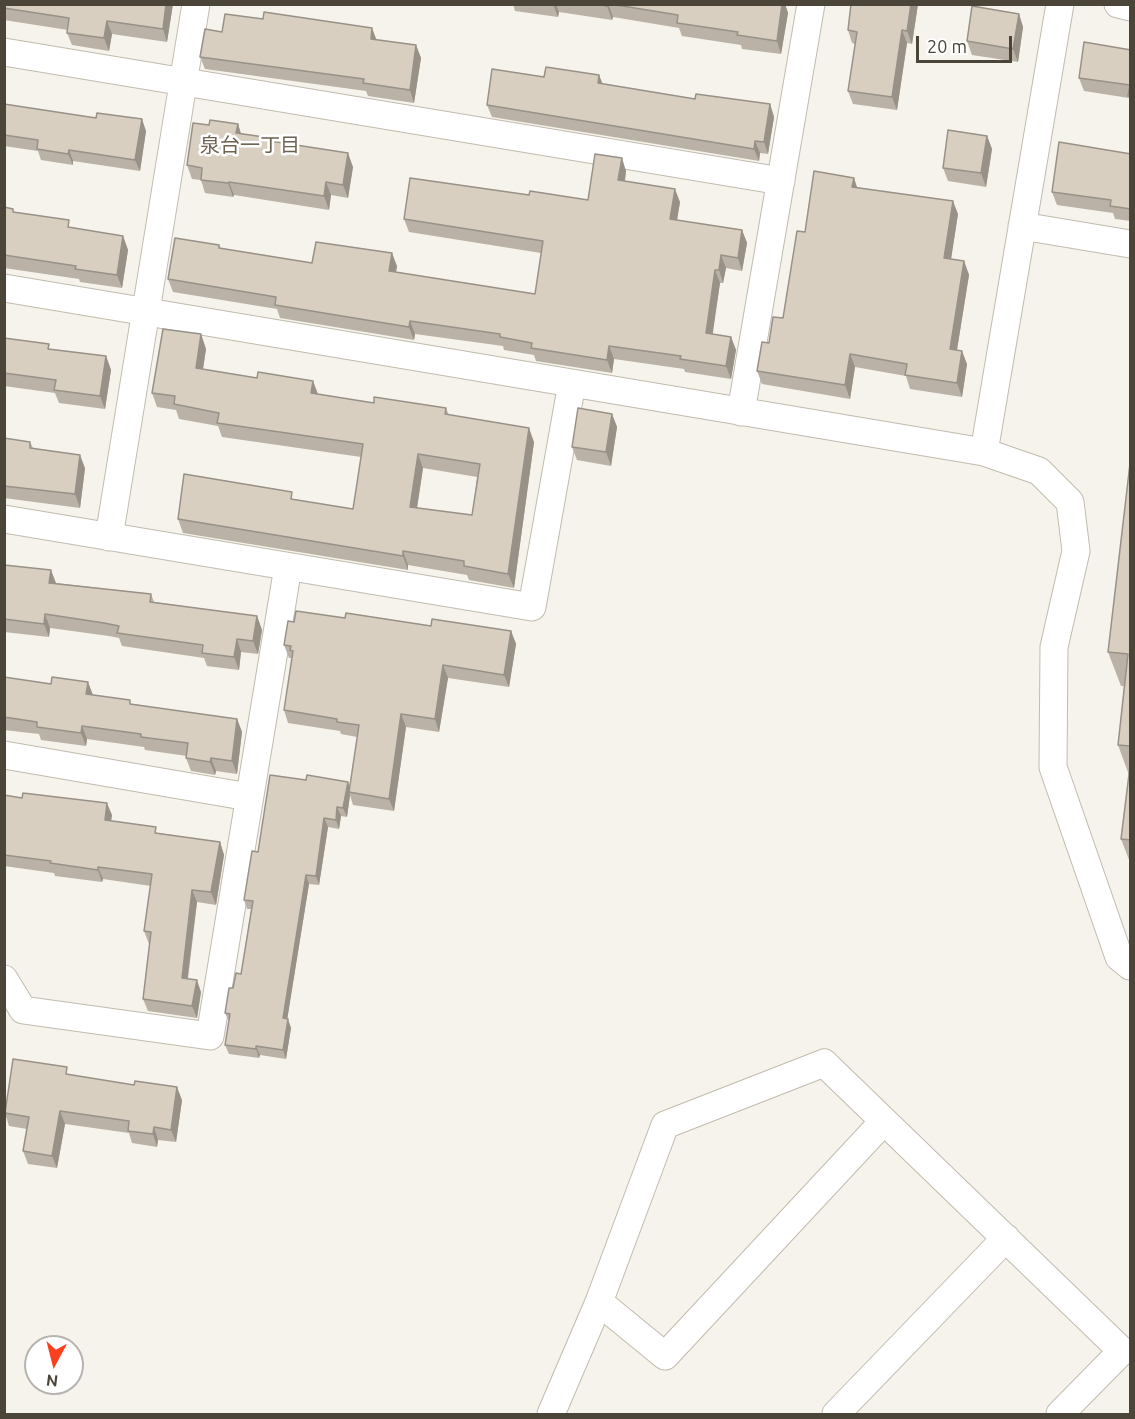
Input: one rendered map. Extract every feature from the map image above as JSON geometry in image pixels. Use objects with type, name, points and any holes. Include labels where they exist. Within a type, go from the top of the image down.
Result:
[{"type":"street","points":[[109,537],[196,4]]},
{"type":"street","points":[[741,412],[811,4]]},
{"type":"street","points":[[984,452],[1060,4]]},
{"type":"street","points":[[1118,4],[1131,7]]},
{"type":"street","points":[[4,52],[781,181]]},
{"type":"street","points":[[1022,226],[1131,244]]},
{"type":"street","points":[[4,288],[984,452],[1039,471],[1070,502],[1076,551],[1054,647],[1053,767],[1119,957],[1131,966]]},
{"type":"street","points":[[4,519],[532,607],[572,383]]},
{"type":"street","points":[[4,980],[23,1010],[210,1036],[288,567]]},
{"type":"street","points":[[4,755],[249,797]]},
{"type":"street","points":[[553,1414],[599,1302],[665,1125],[824,1063],[1122,1351],[1060,1414]]},
{"type":"street","points":[[599,1302],[665,1356],[884,1121]]},
{"type":"street","points":[[836,1414],[1006,1238]]},
{"type":"building","points":[[4,4],[166,4],[163,29],[107,21],[104,38],[67,33],[69,18],[4,8]]},
{"type":"building","points":[[610,4],[782,4],[777,41],[737,35],[738,32],[677,23],[678,15]]},
{"type":"building","points":[[851,4],[911,4],[907,31],[902,30],[892,97],[848,91],[857,32],[848,30]]},
{"type":"building","points":[[972,6],[1019,14],[1013,49],[967,41]]},
{"type":"building","points":[[264,12],[372,28],[371,39],[416,45],[410,90],[363,83],[364,79],[200,57],[205,29],[222,32],[225,14],[263,19]]},
{"type":"building","points":[[1084,42],[1131,50],[1131,96],[1128,96],[1130,85],[1079,78]]},
{"type":"building","points":[[546,67],[599,75],[598,83],[695,99],[696,94],[770,104],[764,142],[755,141],[754,149],[487,105],[492,69],[544,77]]},
{"type":"building","points":[[4,104],[96,118],[97,113],[142,119],[135,160],[69,150],[68,154],[37,149],[38,140],[4,135]]},
{"type":"building","points":[[210,120],[238,124],[236,133],[271,138],[270,141],[348,153],[343,185],[326,182],[324,196],[201,180],[202,168],[187,165],[193,123],[209,125]]},
{"type":"building","points":[[948,130],[987,136],[981,173],[943,168]]},
{"type":"building","points":[[1059,142],[1131,154],[1131,209],[1110,206],[1111,200],[1052,192]]},
{"type":"building","points":[[595,154],[622,158],[618,180],[675,189],[670,219],[742,230],[738,258],[721,255],[719,270],[715,270],[706,333],[731,337],[726,366],[680,359],[681,356],[609,346],[607,360],[531,348],[532,343],[500,337],[500,334],[410,321],[409,327],[275,305],[276,297],[168,279],[175,238],[219,245],[219,248],[312,263],[316,242],[392,253],[389,271],[535,294],[543,241],[404,219],[410,178],[529,195],[530,191],[588,200]]},
{"type":"building","points":[[814,171],[854,178],[852,187],[953,201],[944,258],[964,261],[950,349],[962,351],[957,383],[905,375],[907,364],[850,354],[845,385],[757,371],[762,342],[769,343],[773,317],[783,318],[797,231],[805,232]]},
{"type":"building","points":[[4,207],[13,209],[13,212],[69,220],[68,227],[123,236],[117,275],[4,255]]},
{"type":"building","points":[[163,329],[201,334],[196,368],[257,378],[258,372],[313,381],[311,393],[374,403],[374,397],[446,408],[445,414],[529,428],[508,574],[464,566],[464,561],[403,551],[403,556],[178,519],[184,474],[292,492],[291,499],[353,509],[363,444],[217,423],[219,413],[174,404],[175,396],[152,393]],"holes":[[[418,454],[480,464],[472,515],[410,507]]]},
{"type":"building","points":[[4,338],[49,344],[48,349],[106,356],[100,396],[54,390],[56,380],[4,373]]},
{"type":"building","points":[[578,408],[612,414],[606,452],[572,447]]},
{"type":"building","points":[[4,438],[30,442],[30,448],[80,455],[75,494],[4,486]]},
{"type":"building","points":[[1131,455],[1131,746],[1118,745],[1128,654],[1108,652]]},
{"type":"building","points":[[4,565],[51,570],[49,583],[151,594],[150,602],[257,616],[253,641],[237,639],[234,657],[202,653],[203,645],[117,633],[119,626],[104,623],[45,614],[44,624],[4,619]]},
{"type":"building","points":[[296,611],[345,618],[346,613],[431,626],[432,619],[511,631],[504,675],[443,665],[435,719],[401,714],[389,799],[349,792],[359,725],[284,710],[293,651],[290,650],[291,646],[284,645],[288,621],[294,622]]},
{"type":"building","points":[[4,677],[51,684],[52,677],[88,682],[86,694],[130,700],[130,704],[237,719],[232,761],[211,758],[210,762],[186,758],[188,743],[82,726],[81,733],[37,727],[37,722],[4,717]]},
{"type":"building","points":[[1131,758],[1131,840],[1121,839]]},
{"type":"building","points":[[270,775],[306,780],[307,775],[348,782],[343,808],[337,807],[336,820],[324,818],[316,876],[306,875],[283,1018],[288,1019],[283,1050],[225,1045],[230,1014],[225,1013],[229,988],[233,988],[236,973],[241,974],[253,901],[244,900],[252,851],[258,852]]},
{"type":"building","points":[[23,793],[107,803],[105,820],[156,827],[155,833],[220,842],[211,892],[192,890],[182,978],[197,980],[192,1006],[143,999],[151,932],[144,931],[152,874],[98,867],[98,870],[4,855],[4,795],[22,798]]},
{"type":"building","points":[[13,1059],[67,1067],[66,1074],[134,1085],[135,1081],[177,1087],[171,1130],[154,1127],[153,1134],[128,1131],[129,1121],[60,1111],[52,1156],[23,1151],[29,1117],[5,1113]]},
{"type":"district","name":"泉台一丁目","points":[[250,145]]}]
